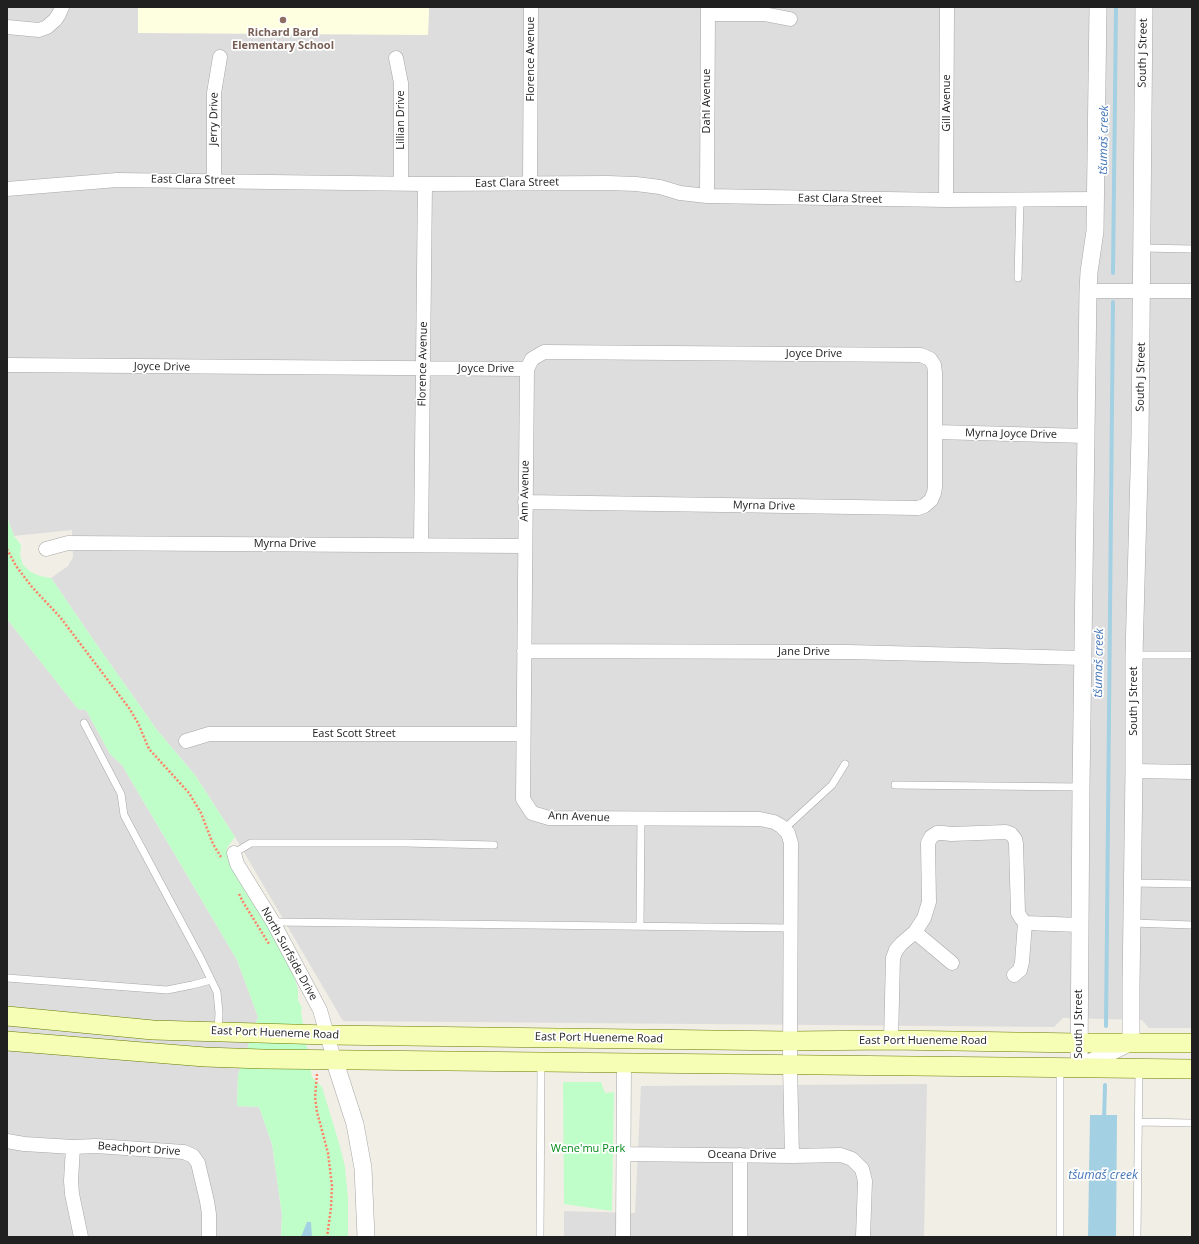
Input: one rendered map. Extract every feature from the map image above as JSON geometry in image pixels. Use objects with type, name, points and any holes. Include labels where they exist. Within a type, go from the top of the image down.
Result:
[{"type":"main road","name":"East Port Hueneme Road","points":[[7,1016],[153,1030],[328,1035],[790,1041],[891,1040],[1187,1043]]},
{"type":"main road","points":[[7,1040],[205,1057],[263,1059],[1192,1069]]},
{"type":"main road","points":[[1139,1069],[1154,1056],[1187,1043]]},
{"type":"street","points":[[7,27],[39,30],[55,20],[62,7]]},
{"type":"street","name":"Florence Avenue","points":[[530,183],[532,7]]},
{"type":"street","name":"Gill Avenue","points":[[946,200],[948,7]]},
{"type":"street","name":"South J Street","points":[[1098,7],[1095,232],[1089,272],[1088,291],[1081,787],[1079,1068],[1132,1042],[1134,655],[1140,436],[1144,7]]},
{"type":"street","points":[[708,10],[764,14],[790,19]]},
{"type":"street","name":"Dahl Avenue","points":[[707,196],[708,10]]},
{"type":"street","name":"Jerry Drive","points":[[214,181],[214,93],[220,57]]},
{"type":"street","name":"Lillian Drive","points":[[396,58],[401,84],[401,183]]},
{"type":"street","name":"East Clara Street","points":[[7,189],[117,180],[425,184],[608,183],[660,187],[680,193],[707,196],[946,200],[1096,199]]},
{"type":"street","name":"Florence Avenue","points":[[421,544],[425,184]]},
{"type":"street","points":[[1088,291],[1192,291]]},
{"type":"street","name":"Joyce Drive","points":[[7,365],[527,369],[532,359],[544,352],[921,355],[930,359],[934,365],[936,432]]},
{"type":"street","name":"Ann Avenue","points":[[527,369],[522,734],[523,799],[532,812],[549,818],[760,819],[774,822],[784,829]]},
{"type":"street","name":"Myrna Joyce Drive","points":[[936,432],[1086,436]]},
{"type":"street","name":"Myrna Drive","points":[[525,502],[918,508],[924,506],[931,500],[934,493],[936,432]]},
{"type":"street","name":"Myrna Drive","points":[[46,549],[68,543],[421,544],[524,546]]},
{"type":"street","name":"Jane Drive","points":[[524,651],[849,652],[1083,658]]},
{"type":"street","name":"East Scott Street","points":[[186,741],[209,734],[522,734]]},
{"type":"street","points":[[1134,771],[1192,772]]},
{"type":"street","points":[[784,829],[788,833],[791,843],[790,1065],[792,1156]]},
{"type":"street","points":[[891,1040],[893,958],[896,950],[916,932],[924,918],[929,902],[928,843],[931,837],[937,833],[943,832],[951,834],[1006,832],[1011,834],[1015,839],[1018,913],[1025,923],[1022,962],[1020,970],[1014,975]]},
{"type":"street","name":"North Surfside Drive","points":[[229,858],[237,864],[273,922],[320,1010],[334,1059]]},
{"type":"street","points":[[1025,923],[1080,925]]},
{"type":"street","points":[[916,932],[952,963]]},
{"type":"street","points":[[334,1059],[355,1124],[363,1168],[366,1237]]},
{"type":"street","points":[[623,1237],[624,1063]]},
{"type":"street","name":"Beachport Drive","points":[[7,1141],[24,1144],[73,1147],[96,1146],[184,1152],[193,1156],[198,1163],[207,1200],[209,1214],[209,1237]]},
{"type":"street","points":[[73,1147],[71,1181],[72,1194],[81,1237]]},
{"type":"street","name":"Oceana Drive","points":[[624,1154],[740,1156],[841,1155],[852,1159],[858,1163],[862,1169],[864,1181],[863,1237]]},
{"type":"street","points":[[740,1156],[740,1237]]},
{"type":"lane","points":[[1018,278],[1023,200]]},
{"type":"lane","points":[[1142,248],[1192,249]]},
{"type":"lane","points":[[1134,655],[1192,655]]},
{"type":"lane","points":[[84,723],[121,794],[124,815],[211,980],[218,999],[218,1032]]},
{"type":"lane","points":[[784,829],[832,785],[845,764]]},
{"type":"lane","points":[[895,785],[1081,787]]},
{"type":"lane","points":[[640,926],[642,819]]},
{"type":"lane","points":[[229,858],[251,843],[405,843],[494,845]]},
{"type":"lane","points":[[1132,883],[1192,884]]},
{"type":"lane","points":[[273,922],[791,928]]},
{"type":"lane","points":[[1132,923],[1192,925]]},
{"type":"lane","points":[[7,978],[167,990],[211,980]]},
{"type":"lane","points":[[540,1237],[541,1062]]},
{"type":"lane","points":[[1060,1068],[1060,1237]]},
{"type":"lane","points":[[1137,1237],[1139,1069]]},
{"type":"lane","points":[[1138,1122],[1192,1123]]},
{"type":"path","points":[[7,549],[16,566],[32,587],[60,617],[128,708],[138,723],[149,749],[189,792],[201,813],[213,844],[229,858]]},
{"type":"path","points":[[237,889],[242,902],[272,950]]},
{"type":"path","points":[[317,1075],[315,1097],[328,1153],[332,1186],[327,1237]]},
{"type":"shaded area","points":[[7,7],[138,7],[138,32],[428,34],[429,7],[1192,7],[1192,1028],[1149,1028],[1142,1020],[1063,1018],[1054,1027],[343,1021],[235,837],[195,775],[157,730],[51,578],[68,566],[73,557],[72,530],[14,536],[7,517]]},
{"type":"shaded area","name":"Richard Bard Elementary School","points":[[138,7],[429,7],[428,35],[138,33]]},
{"type":"shaded area","points":[[7,619],[78,709],[86,710],[110,754],[122,765],[237,960],[258,1017],[238,1075],[237,1106],[259,1107],[272,1144],[282,1215],[281,1237],[7,1237]]},
{"type":"shaded area","points":[[927,1084],[924,1237],[564,1237],[564,1211],[635,1213],[641,1086]]},
{"type":"green space","points":[[7,517],[14,536],[21,545],[20,555],[23,565],[31,572],[40,576],[51,578],[157,730],[195,775],[235,837],[227,848],[231,866],[264,919],[294,976],[298,989],[298,1000],[302,1008],[301,1012],[312,1077],[322,1087],[345,1167],[348,1199],[348,1237],[281,1237],[282,1215],[272,1144],[259,1107],[237,1106],[238,1075],[258,1017],[237,960],[122,765],[110,754],[86,710],[78,709],[7,619]]},
{"type":"green space","name":"Wene'mu Park","points":[[563,1082],[601,1082],[605,1093],[614,1092],[612,1211],[564,1204]]},
{"type":"water","name":"tšumaš creek","points":[[1090,1115],[1117,1115],[1116,1237],[1088,1237]]},
{"type":"water","points":[[307,1222],[311,1222],[312,1237],[301,1237]]},
{"type":"waterway","name":"tšumaš creek","points":[[1113,273],[1116,7]]},
{"type":"waterway","name":"tšumaš creek","points":[[1106,1026],[1113,302]]},
{"type":"waterway","name":"tšumaš creek","points":[[1104,1121],[1105,1085]]},
{"type":"place","name":"Richard Bard Elementary School","points":[[283,20]]}]
